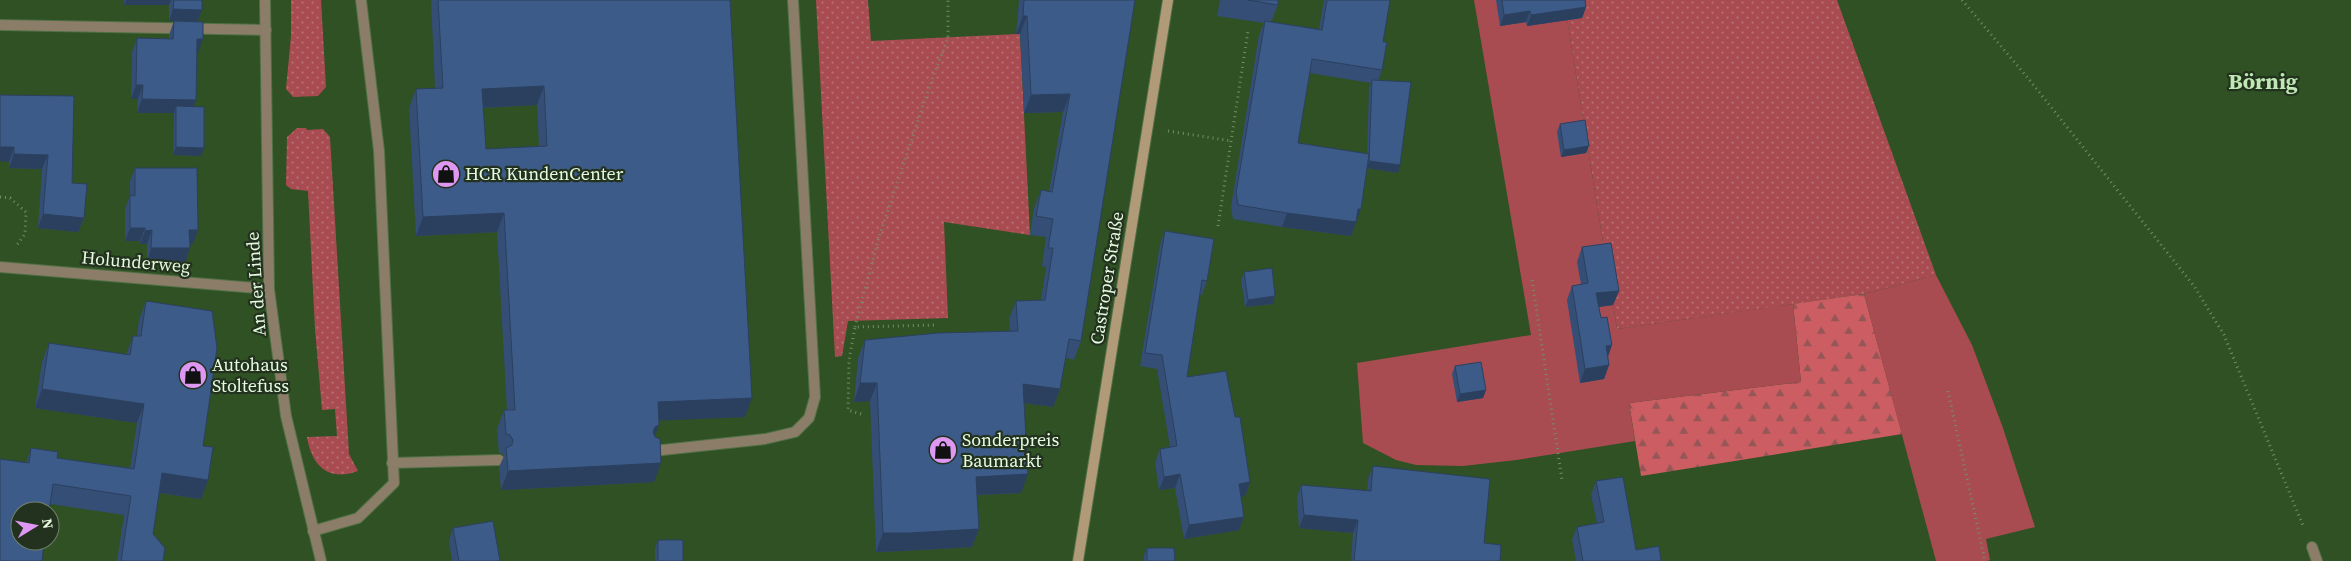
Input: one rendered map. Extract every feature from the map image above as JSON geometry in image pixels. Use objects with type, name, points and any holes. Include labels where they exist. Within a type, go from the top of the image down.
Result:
[{"type":"main road","name":"Castroper Straße","points":[[1078,561],[1168,0]]},
{"type":"street","name":"An der Linde","points":[[265,0],[269,289],[286,416],[321,561]]},
{"type":"street","points":[[313,531],[358,518],[394,484],[379,151],[361,0]]},
{"type":"street","points":[[653,451],[765,439],[795,432],[809,418],[815,397],[793,0]]},
{"type":"street","points":[[0,25],[266,30]]},
{"type":"street","name":"Holunderweg","points":[[0,267],[269,289]]},
{"type":"street","points":[[392,464],[499,460]]},
{"type":"street","points":[[2312,547],[2317,561]]},
{"type":"path","points":[[861,414],[848,410],[849,360],[855,327],[879,237],[931,82],[948,38],[948,0]]},
{"type":"path","points":[[1962,0],[2027,77],[2194,286],[2209,309],[2224,335],[2312,547]]},
{"type":"path","points":[[1218,226],[1248,31]]},
{"type":"path","points":[[1148,128],[1232,141]]},
{"type":"path","points":[[0,197],[10,198],[26,212],[25,234],[13,250],[11,268]]},
{"type":"path","points":[[1532,280],[1562,480]]},
{"type":"path","points":[[855,327],[937,324]]},
{"type":"path","points":[[1948,392],[1985,561]]},
{"type":"shaded area","points":[[291,0],[321,0],[326,87],[318,96],[293,97],[286,89],[291,36]]},
{"type":"shaded area","points":[[816,0],[868,0],[871,41],[1020,34],[1030,235],[944,222],[948,318],[848,321],[842,356],[835,357]]},
{"type":"shaded area","points":[[1474,0],[1564,0],[1617,329],[1793,304],[1801,382],[1629,403],[1635,441],[1516,460],[1463,466],[1416,465],[1396,460],[1363,443],[1357,363],[1531,335]]},
{"type":"shaded area","points":[[1564,0],[1837,0],[1936,275],[1864,294],[1617,329]]},
{"type":"shaded area","points":[[297,128],[306,128],[307,130],[323,129],[330,137],[349,454],[358,471],[347,474],[330,473],[323,469],[313,456],[307,437],[337,436],[335,409],[322,410],[315,329],[308,191],[291,189],[286,185],[287,137]]},
{"type":"shaded area","points":[[1936,275],[1972,345],[2003,428],[2035,527],[1986,539],[1990,560],[1987,561],[1936,561],[1864,294]]},
{"type":"green space","points":[[1864,294],[1902,434],[1641,476],[1629,403],[1801,382],[1793,304]]},
{"type":"building","points":[[174,0],[202,0],[202,10],[173,9]]},
{"type":"building","points":[[438,0],[730,0],[752,398],[658,402],[659,425],[655,427],[653,432],[655,437],[660,439],[661,463],[508,471],[506,448],[512,445],[513,440],[510,435],[506,434],[504,410],[515,410],[504,213],[423,217],[416,89],[443,88]],"holes":[[[544,86],[547,146],[486,149],[482,89]]]},
{"type":"building","points":[[1024,0],[1135,0],[1081,341],[1069,339],[1060,389],[1023,384],[1028,474],[976,477],[979,529],[883,533],[877,383],[860,383],[865,340],[938,333],[1018,331],[1016,301],[1045,300],[1053,248],[1048,248],[1053,219],[1036,216],[1041,190],[1052,192],[1070,94],[1031,95],[1027,16],[1023,16]]},
{"type":"building","points":[[1248,0],[1278,0],[1278,5]]},
{"type":"building","points":[[1327,0],[1390,0],[1383,42],[1387,42],[1382,70],[1312,59],[1298,143],[1369,154],[1361,209],[1358,209],[1356,222],[1238,205],[1236,193],[1265,21],[1322,30]]},
{"type":"building","points":[[1502,0],[1585,0],[1586,7],[1531,15],[1530,11],[1504,15]]},
{"type":"building","points":[[174,21],[203,22],[203,39],[197,39],[196,100],[142,99],[143,85],[136,85],[137,38],[173,39]]},
{"type":"building","points":[[1372,80],[1411,82],[1400,165],[1369,161]]},
{"type":"building","points":[[0,95],[74,96],[72,183],[87,184],[84,218],[43,214],[48,155],[14,154],[14,147],[0,147]]},
{"type":"building","points":[[176,106],[204,107],[204,148],[176,147]]},
{"type":"building","points":[[1585,120],[1589,146],[1564,150],[1560,124]]},
{"type":"building","points":[[135,168],[197,168],[198,230],[189,230],[190,248],[151,248],[152,230],[145,231],[145,228],[130,228],[130,195],[135,196]]},
{"type":"building","points":[[1165,231],[1214,239],[1207,281],[1202,280],[1187,377],[1226,371],[1235,417],[1240,417],[1250,482],[1239,484],[1244,517],[1189,525],[1180,474],[1164,477],[1160,449],[1177,446],[1162,355],[1145,353]]},
{"type":"building","points":[[1611,243],[1619,291],[1596,293],[1601,318],[1607,317],[1612,345],[1606,346],[1609,365],[1585,369],[1572,286],[1588,283],[1582,247]]},
{"type":"building","points":[[1272,268],[1275,296],[1248,300],[1244,272]]},
{"type":"building","points":[[146,301],[212,311],[217,348],[203,446],[213,447],[208,480],[162,473],[153,534],[165,548],[163,561],[121,561],[131,496],[53,484],[50,501],[10,501],[10,551],[43,551],[42,561],[0,561],[0,459],[29,463],[31,448],[58,452],[57,458],[134,469],[144,404],[42,389],[49,343],[130,355],[133,336],[141,336]]},
{"type":"building","points":[[1481,362],[1486,390],[1460,394],[1455,366]]},
{"type":"building","points":[[1373,466],[1490,479],[1484,543],[1501,545],[1500,561],[1354,561],[1358,520],[1304,515],[1301,485],[1371,491]]},
{"type":"building","points":[[1623,477],[1636,550],[1659,546],[1661,561],[1583,561],[1577,527],[1604,522],[1596,481]]},
{"type":"building","points":[[493,521],[500,561],[459,561],[453,528]]},
{"type":"building","points":[[658,540],[683,540],[683,561],[658,561]]},
{"type":"building","points":[[1147,548],[1174,548],[1175,561],[1147,561]]},
{"type":"place","name":"HCR KundenCenter","points":[[446,174]]},
{"type":"place","name":"Autohaus Stoltefuss","points":[[193,375]]},
{"type":"place","name":"Sonderpreis Baumarkt","points":[[943,450]]},
{"type":"district","name":"Börnig","points":[[2263,81]]}]
